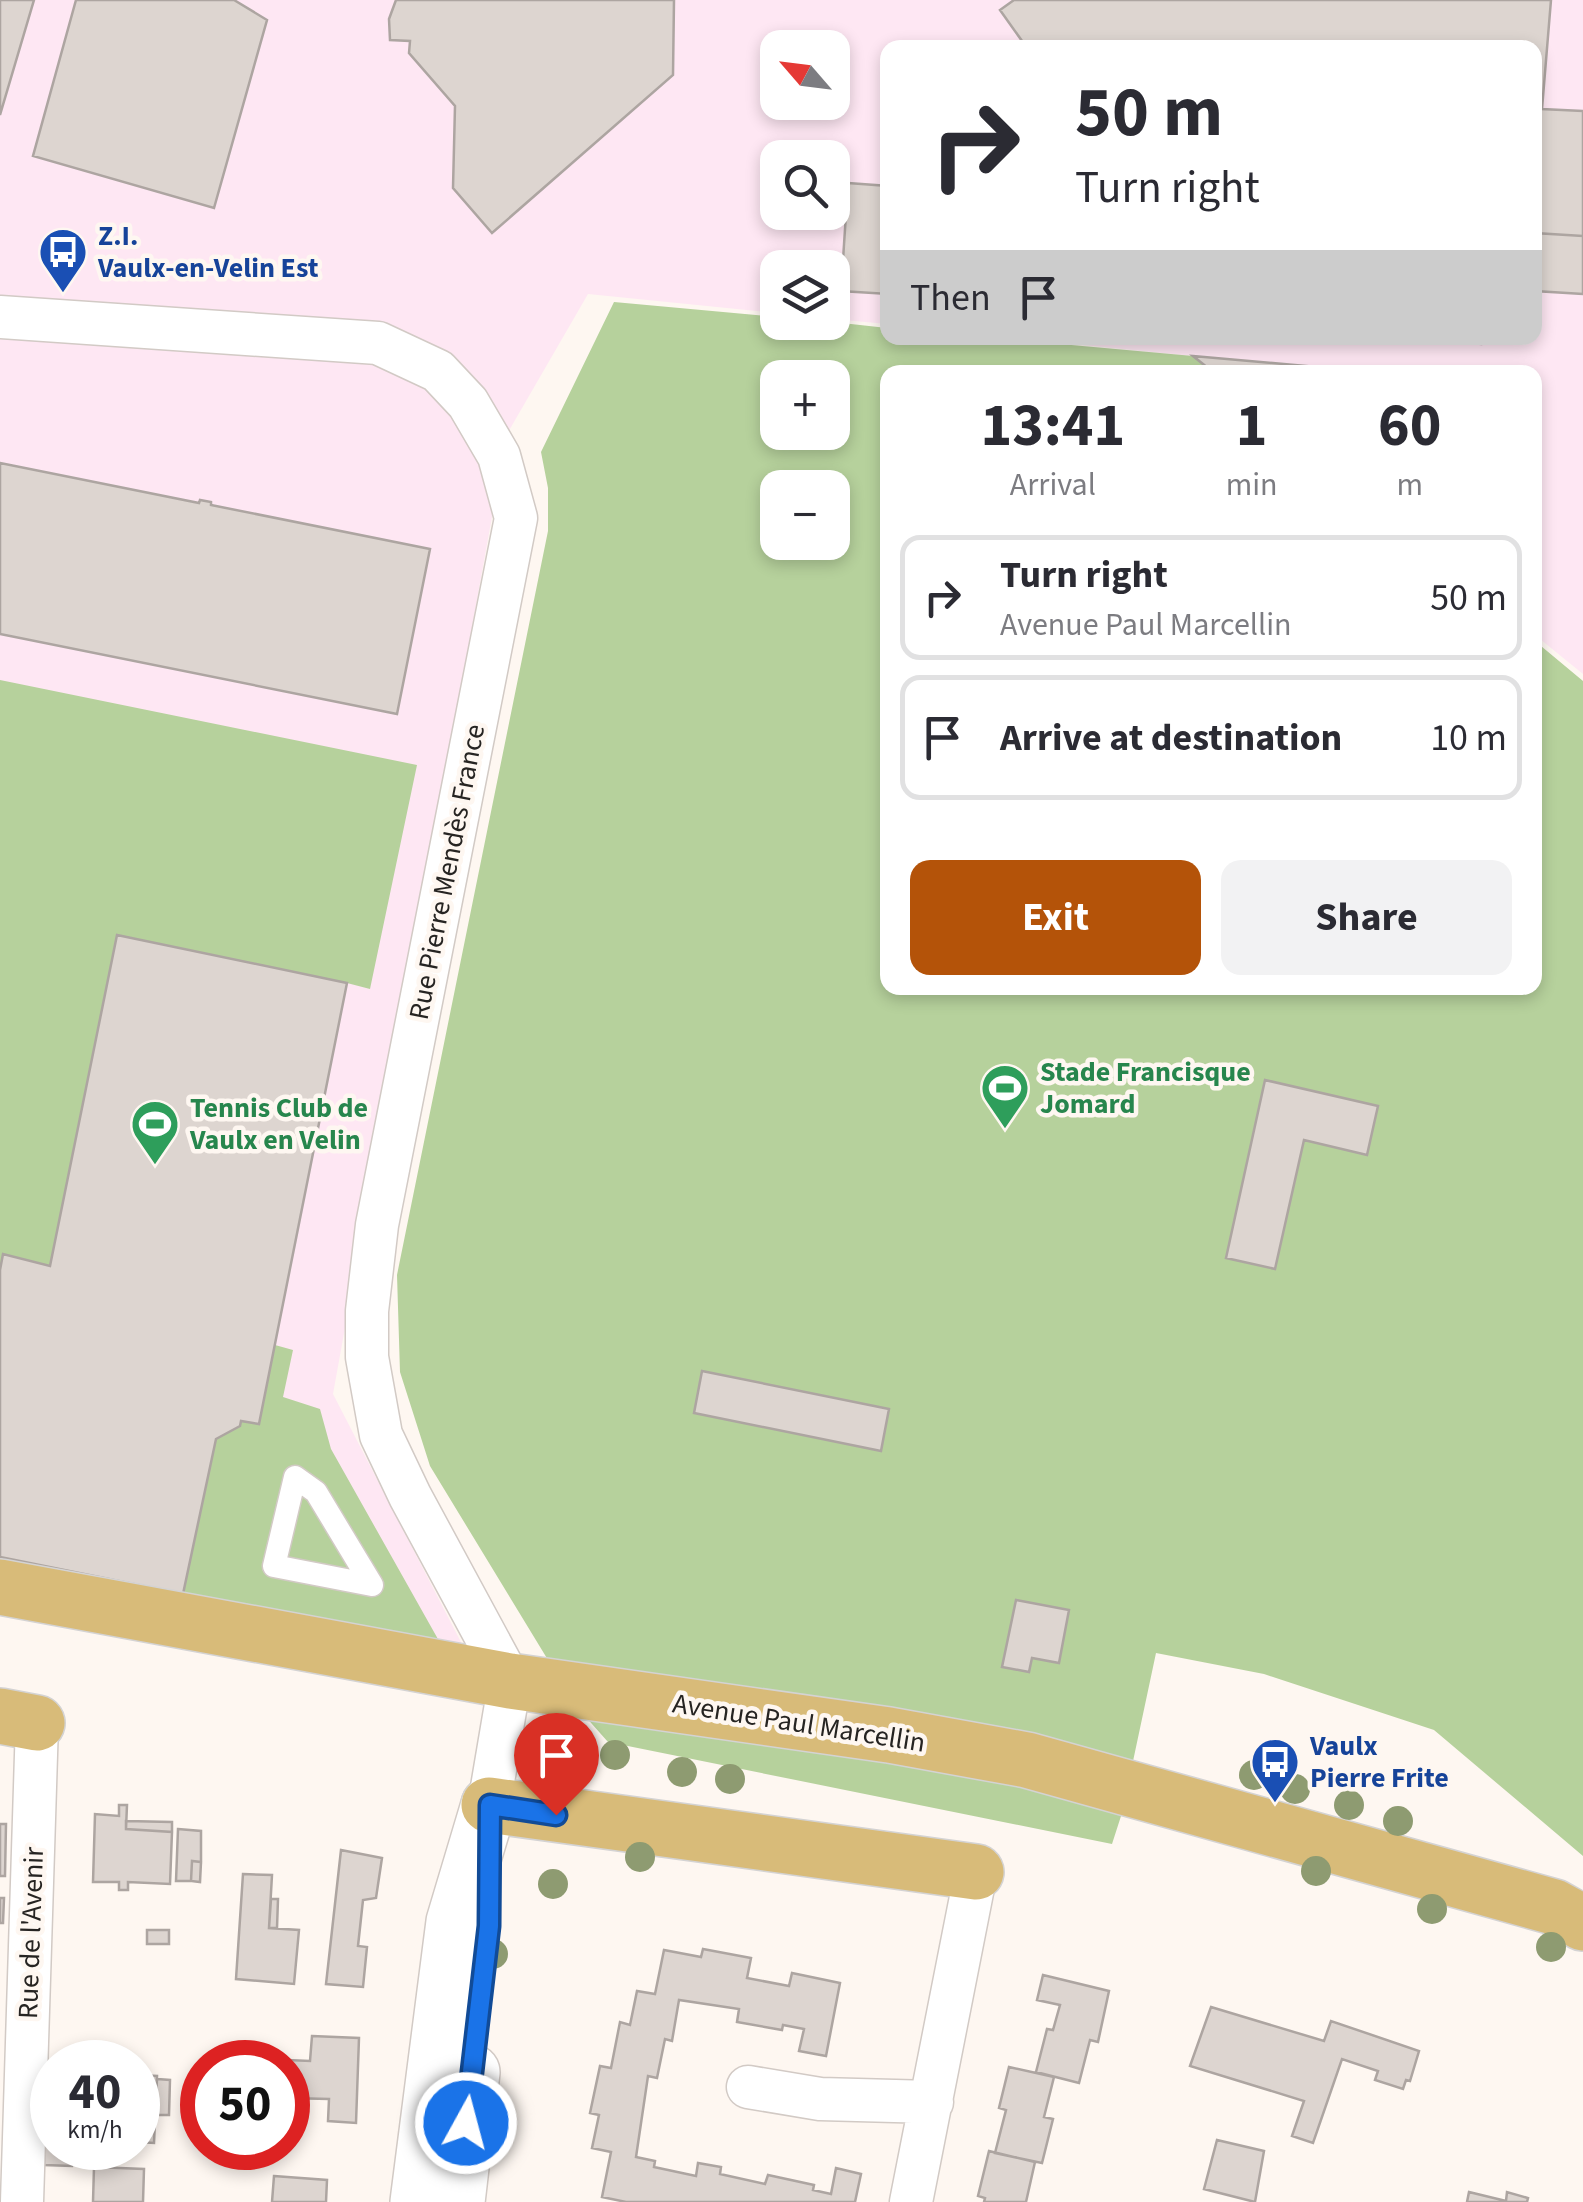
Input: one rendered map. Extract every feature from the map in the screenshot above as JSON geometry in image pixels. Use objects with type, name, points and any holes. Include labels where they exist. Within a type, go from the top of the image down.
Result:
[{"type":"main road","name":"Avenue Paul Marcellin","points":[[0,1587],[510,1681],[869,1732],[1028,1760],[1554,1907],[1583,1922]]},
{"type":"main road","points":[[490,1805],[976,1872]]},
{"type":"main road","points":[[418,2202],[454,1922],[490,1805]]},
{"type":"main road","points":[[457,2202],[489,1926],[490,1805]]},
{"type":"street","name":"Rue Pierre Mendès France","points":[[0,316],[378,342],[438,371],[468,403],[499,456],[516,518],[378,1225],[367,1311],[366,1356],[382,1435],[410,1496],[510,1681]]},
{"type":"street","points":[[490,1805],[510,1681]]},
{"type":"street","name":"Rue de l'Avenir","points":[[19,1720],[22,2202]]},
{"type":"street","points":[[910,2202],[976,1872]]},
{"type":"street","points":[[748,2087],[820,2099],[932,2102]]},
{"type":"lane","points":[[294,1478],[316,1492],[372,1586],[274,1566],[294,1478]]},
{"type":"shaded area","points":[[0,0],[1583,0],[1583,674],[1542,641],[1542,365],[1204,365],[1192,356],[1083,345],[1542,345],[1542,40],[880,40],[880,323],[850,321],[850,250],[760,250],[760,311],[588,294],[507,434],[333,1394],[464,1648],[0,1557]]},
{"type":"green space","name":"Stade Francisque Jomard","points":[[614,302],[760,315],[760,340],[850,340],[850,324],[880,327],[880,345],[1072,345],[1193,356],[1204,365],[880,365],[880,995],[1542,995],[1542,647],[1583,681],[1583,1856],[1434,1730],[1264,1674],[1156,1653],[1112,1844],[608,1742],[576,1706],[430,1466],[400,1372],[397,1275],[548,531],[548,488],[541,452]]},
{"type":"green space","name":"Tennis Club de Vaulx en Velin","points":[[0,680],[417,765],[370,989],[347,983],[275,1345],[293,1350],[283,1397],[320,1409],[331,1449],[443,1648],[0,1557]]},
{"type":"building","points":[[0,0],[34,0],[0,115]]},
{"type":"building","points":[[76,0],[234,0],[267,20],[214,208],[33,156]]},
{"type":"building","points":[[396,0],[674,0],[673,75],[492,233],[453,188],[455,106],[409,53],[410,41],[390,40],[389,19]]},
{"type":"building","points":[[1014,0],[1551,0],[1542,109],[1542,40],[1021,40],[1000,10]]},
{"type":"building","points":[[1542,109],[1583,111],[1583,236],[1542,233]]},
{"type":"building","points":[[850,183],[880,185],[880,293],[850,292],[850,250],[844,250],[845,230],[850,230]]},
{"type":"building","points":[[1542,233],[1583,236],[1583,294],[1542,291]]},
{"type":"building","points":[[1193,356],[1294,365],[1204,365]]},
{"type":"building","points":[[0,463],[199,503],[211,502],[430,549],[397,714],[0,634]]},
{"type":"building","points":[[117,935],[347,983],[259,1424],[241,1421],[240,1426],[216,1439],[183,1594],[0,1557],[3,1254],[50,1266]]},
{"type":"building","points":[[1265,1080],[1378,1106],[1367,1155],[1304,1140],[1275,1269],[1226,1258]]},
{"type":"building","points":[[702,1371],[889,1409],[881,1451],[694,1413]]},
{"type":"building","points":[[1016,1600],[1069,1610],[1059,1663],[1032,1658],[1029,1672],[1002,1667]]},
{"type":"building","points":[[119,1805],[127,1805],[126,1829],[172,1832],[170,1884],[128,1882],[128,1890],[119,1890],[119,1882],[93,1882],[95,1814],[119,1816]]},
{"type":"building","points":[[126,1821],[172,1822],[172,1832],[126,1829]]},
{"type":"building","points":[[0,1824],[6,1824],[5,1876],[0,1876]]},
{"type":"building","points":[[178,1829],[201,1831],[201,1862],[192,1861],[191,1881],[176,1881]]},
{"type":"building","points":[[341,1850],[382,1858],[376,1898],[363,1900],[358,1946],[367,1947],[363,1987],[326,1984]]},
{"type":"building","points":[[192,1861],[201,1862],[200,1882],[191,1881]]},
{"type":"building","points":[[243,1874],[272,1875],[269,1928],[299,1930],[294,1984],[236,1979]]},
{"type":"building","points":[[0,1898],[4,1898],[3,1923],[0,1923]]},
{"type":"building","points":[[271,1899],[278,1899],[277,1928],[269,1928]]},
{"type":"building","points":[[147,1930],[169,1930],[169,1944],[147,1944]]},
{"type":"building","points":[[703,1949],[751,1958],[747,1978],[789,1986],[792,1973],[840,1983],[826,2056],[799,2051],[804,2029],[783,2025],[782,2030],[737,2022],[739,2009],[679,2000],[672,2041],[665,2039],[657,2078],[648,2076],[636,2157],[655,2161],[654,2167],[696,2176],[698,2163],[721,2167],[720,2174],[765,2184],[768,2175],[814,2185],[813,2190],[831,2194],[836,2168],[861,2174],[855,2202],[626,2202],[602,2197],[611,2152],[592,2148],[599,2115],[590,2113],[600,2066],[611,2068],[620,2022],[630,2025],[637,1991],[655,1994],[664,1950],[701,1957]]},
{"type":"building","points":[[1043,1975],[1109,1991],[1098,2042],[1090,2040],[1079,2083],[1036,2072],[1047,2029],[1053,2030],[1060,2005],[1037,2000]]},
{"type":"building","points":[[1211,2007],[1324,2041],[1331,2021],[1419,2051],[1410,2081],[1406,2080],[1403,2089],[1375,2080],[1378,2071],[1342,2059],[1313,2143],[1292,2136],[1304,2101],[1190,2066]]},
{"type":"building","points":[[312,2036],[359,2038],[356,2123],[328,2121],[329,2099],[310,2099]]},
{"type":"building","points":[[1009,2067],[1054,2077],[1044,2117],[1053,2119],[1042,2163],[995,2153],[1006,2110],[999,2108]]},
{"type":"building","points":[[160,2079],[170,2080],[169,2115],[160,2115]]},
{"type":"building","points":[[1217,2140],[1264,2151],[1255,2202],[1204,2189]]},
{"type":"building","points":[[989,2151],[1035,2162],[1026,2202],[984,2202],[985,2198],[978,2196]]},
{"type":"building","points":[[94,2170],[144,2170],[143,2202],[93,2202]]},
{"type":"building","points":[[274,2176],[327,2180],[326,2202],[272,2202]]},
{"type":"building","points":[[1469,2192],[1506,2201],[1507,2192],[1528,2198],[1527,2202],[1467,2202]]},
{"type":"place","name":"Z.I. Vaulx-en-Velin Est","points":[[63,294]]},
{"type":"place","name":"Stade Francisque Jomard","points":[[1005,1130]]},
{"type":"place","name":"Tennis Club de Vaulx en Velin","points":[[155,1166]]},
{"type":"place","name":"Vaulx Pierre Frite","points":[[1275,1804]]},
{"type":"route","points":[[466,2123],[489,1926],[490,1805],[556,1815]]}]
